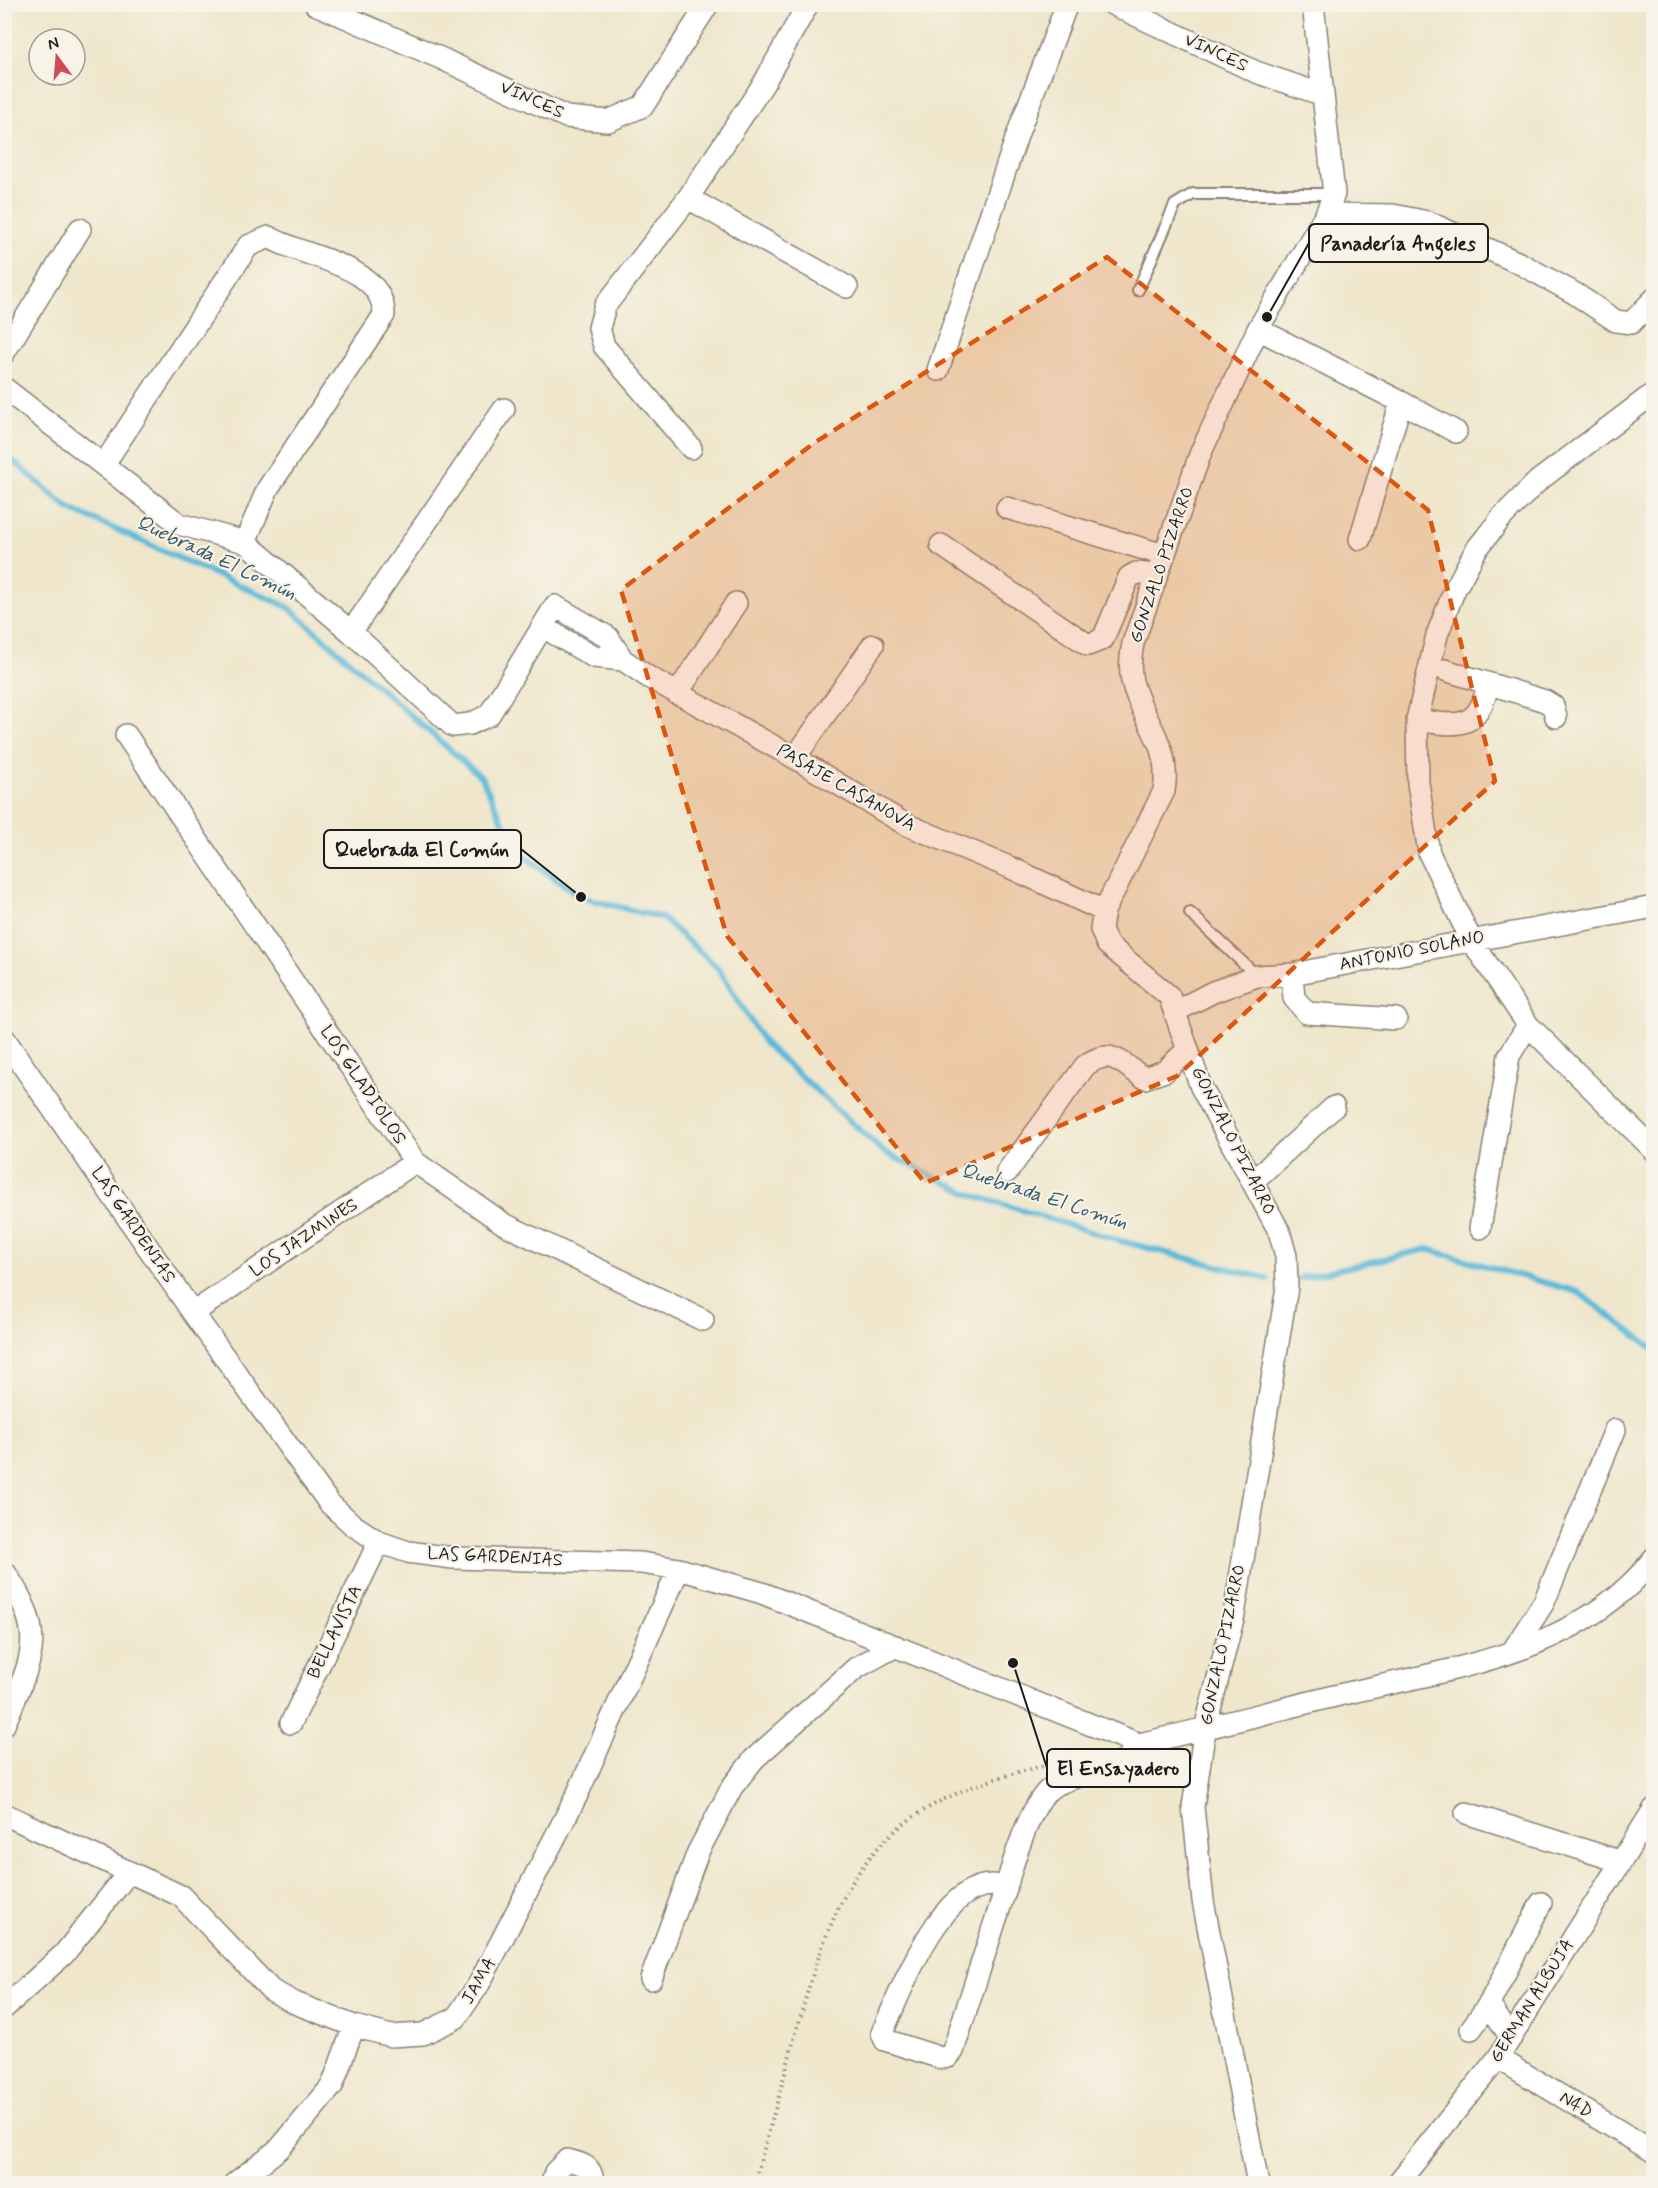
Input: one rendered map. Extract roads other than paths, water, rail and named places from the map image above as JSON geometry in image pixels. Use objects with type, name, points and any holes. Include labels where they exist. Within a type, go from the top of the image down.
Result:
[{"type":"street","name":"VINCES","points":[[315,4],[438,57],[566,117],[608,121],[643,106],[708,4]]},
{"type":"street","points":[[692,448],[604,346],[599,328],[605,306],[688,198],[764,83],[808,4]]},
{"type":"street","points":[[938,370],[1019,130],[1067,4]]},
{"type":"street","name":"VINCES","points":[[1112,4],[1256,72],[1323,95]]},
{"type":"street","name":"GONZALO PIZARRO","points":[[1258,2184],[1196,1852],[1193,1807],[1205,1729],[1234,1615],[1287,1287],[1286,1256],[1279,1231],[1201,1087],[1169,996],[1117,955],[1107,944],[1101,929],[1104,911],[1166,783],[1163,750],[1139,699],[1130,666],[1133,644],[1201,452],[1258,329],[1326,214],[1334,194],[1313,4]]},
{"type":"street","points":[[688,198],[847,287]]},
{"type":"street","points":[[1326,214],[1393,215],[1428,222],[1519,263],[1574,293],[1616,321],[1631,323],[1653,299]]},
{"type":"street","points":[[4,353],[80,229]]},
{"type":"street","points":[[104,464],[248,246],[269,237],[355,271],[381,296],[384,315],[268,488],[245,542]]},
{"type":"street","points":[[1258,329],[1456,432]]},
{"type":"street","points":[[4,388],[179,524],[245,542],[351,632],[453,726],[460,727],[489,715],[555,606],[608,637],[626,662]]},
{"type":"street","points":[[1653,393],[1538,481],[1502,517],[1476,550],[1454,591],[1437,636],[1417,720],[1418,783],[1429,853],[1471,940],[1528,1025],[1653,1150]]},
{"type":"street","points":[[1360,538],[1401,402]]},
{"type":"street","points":[[351,632],[504,408]]},
{"type":"street","points":[[1007,508],[1164,555]]},
{"type":"street","points":[[941,545],[1088,645],[1103,639],[1129,578],[1136,573],[1157,574]]},
{"type":"street","points":[[677,694],[736,603]]},
{"type":"street","points":[[543,627],[594,657],[626,662]]},
{"type":"street","points":[[795,758],[873,645]]},
{"type":"street","name":"PASAJE CASANOVA","points":[[626,662],[677,694],[795,758],[905,824],[1009,867],[1104,911]]},
{"type":"street","points":[[1445,670],[1545,701],[1552,706],[1556,717]]},
{"type":"street","points":[[1417,720],[1454,725],[1466,723],[1479,712],[1488,684]]},
{"type":"street","name":"LOS GLADIOLOS","points":[[126,735],[415,1162],[504,1224],[704,1320]]},
{"type":"street","name":"ANTONIO SOLANO","points":[[1176,1011],[1213,992],[1257,976],[1292,974],[1652,904]]},
{"type":"street","points":[[1292,974],[1294,999],[1307,1013],[1396,1019]]},
{"type":"street","points":[[1480,1228],[1509,1056],[1528,1025]]},
{"type":"street","name":"LAS GARDENIAS","points":[[4,1038],[193,1313],[329,1503],[353,1525],[379,1542],[408,1552],[453,1558],[640,1563],[679,1569],[762,1593],[1139,1744]]},
{"type":"street","points":[[1007,1172],[1085,1066],[1098,1056],[1107,1055],[1144,1078],[1165,1071],[1188,1049]]},
{"type":"street","points":[[1251,1182],[1334,1107]]},
{"type":"street","name":"LOS JAZMINES","points":[[193,1313],[415,1162]]},
{"type":"street","points":[[1512,1652],[1544,1602],[1615,1430]]},
{"type":"street","name":"BELLAVISTA","points":[[291,1723],[379,1542]]},
{"type":"street","points":[[1006,1888],[994,1883],[978,1886],[950,1906],[922,1946],[882,2033],[885,2040],[941,2058],[948,2057],[953,2051],[1006,1888],[1038,1803],[1051,1788],[1119,1763],[1135,1753],[1139,1744],[1512,1652],[1589,1618],[1622,1593],[1653,1558]]},
{"type":"street","name":"JAMA","points":[[4,1814],[181,1896],[271,1990],[295,2003],[354,2026],[391,2036],[423,2034],[456,2018],[479,1984],[577,1794],[679,1569]]},
{"type":"street","points":[[4,1571],[29,1612],[34,1638],[26,1672],[4,1725]]},
{"type":"street","points":[[651,1979],[698,1852],[732,1787],[754,1759],[848,1675],[896,1646]]},
{"type":"street","name":"GERMAN ALBUJA","points":[[1396,2184],[1498,2058],[1653,1809]]},
{"type":"street","points":[[1466,1813],[1619,1861]]},
{"type":"street","points":[[4,2008],[64,1954],[129,1872]]},
{"type":"street","points":[[1471,2029],[1489,2004],[1541,1903]]},
{"type":"street","points":[[1489,2004],[1510,2038]]},
{"type":"street","points":[[234,2184],[280,2148],[332,2086],[354,2026]]},
{"type":"street","name":"N4D","points":[[1498,2058],[1653,2152]]},
{"type":"street","points":[[552,2184],[555,2172],[567,2160],[586,2165],[592,2172],[594,2184]]},
{"type":"lane","points":[[1138,290],[1175,205],[1183,198],[1193,194],[1334,194]]},
{"type":"lane","points":[[1190,913],[1257,976]]},
{"type":"waterway","name":"Quebrada El Común","points":[[4,453],[68,508],[288,607],[482,778],[516,850],[581,897],[662,918],[719,969],[764,1043],[884,1152],[969,1194],[1117,1240],[1268,1279]]},
{"type":"waterway","name":"Quebrada El Común","points":[[1300,1278],[1427,1249],[1578,1292],[1654,1349]]},
{"type":"place","name":"Panadería Angeles","points":[[1267,317]]},
{"type":"place","name":"Quebrada El Común","points":[[581,897]]},
{"type":"place","name":"El Ensayadero","points":[[1013,1663]]}]
